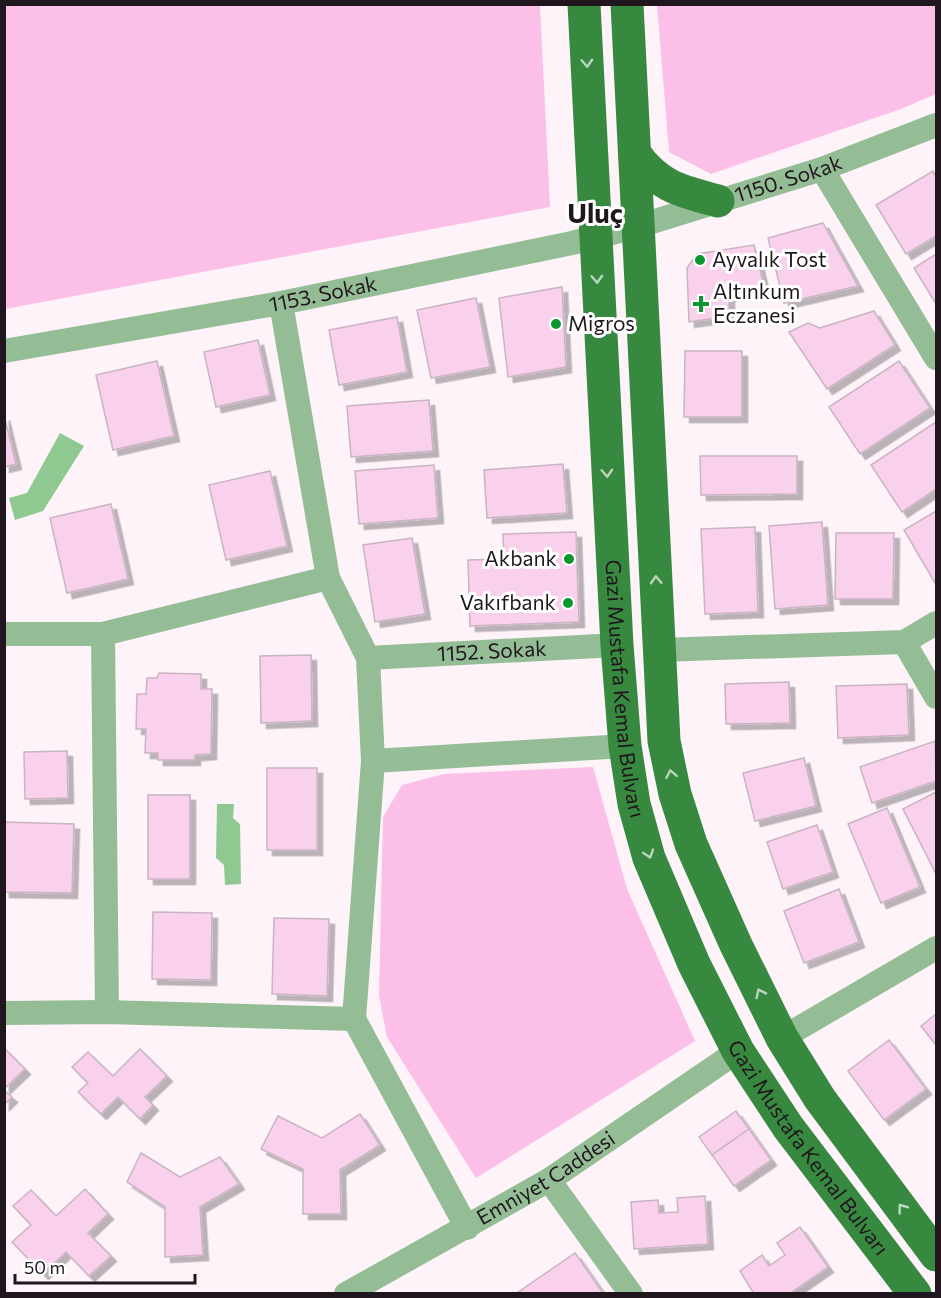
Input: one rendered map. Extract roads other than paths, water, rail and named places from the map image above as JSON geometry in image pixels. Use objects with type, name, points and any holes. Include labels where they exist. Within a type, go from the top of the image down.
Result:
[{"type":"main road","name":"Gazi Mustafa Kemal Bulvarı","points":[[584,4],[617,645],[625,746],[634,804],[650,858],[694,964],[738,1051],[788,1127],[915,1293]]},
{"type":"main road","name":"Gazi Mustafa Kemal Bulvarı","points":[[627,4],[664,741],[675,794],[691,844],[736,945],[782,1038],[820,1099],[936,1254]]},
{"type":"main road","points":[[635,154],[647,171],[661,181],[678,190],[718,201]]},
{"type":"street","name":"1150. Sokak","points":[[639,226],[822,169],[936,125]]},
{"type":"street","points":[[822,169],[936,358]]},
{"type":"street","name":"1153. Sokak","points":[[4,351],[281,303],[639,226]]},
{"type":"street","points":[[281,303],[328,578],[368,658],[373,761],[354,1019],[467,1228]]},
{"type":"street","points":[[4,634],[103,634],[328,578]]},
{"type":"street","points":[[659,650],[904,642],[936,623]]},
{"type":"street","points":[[103,634],[107,1012]]},
{"type":"street","points":[[904,642],[936,697]]},
{"type":"street","name":"1152. Sokak","points":[[368,658],[617,645]]},
{"type":"street","points":[[373,761],[625,746]]},
{"type":"street","points":[[782,1038],[936,948]]},
{"type":"street","points":[[4,1013],[107,1012],[354,1019]]},
{"type":"street","name":"Emniyet Caddesi","points":[[346,1293],[467,1228],[549,1180],[738,1051]]},
{"type":"street","points":[[549,1180],[632,1293]]},
{"type":"place","name":"Ayvalık Tost","points":[[700,260]]},
{"type":"place","name":"Altınkum Eczanesi","points":[[701,304]]},
{"type":"place","name":"Migros","points":[[556,324]]},
{"type":"place","name":"Akbank","points":[[569,559]]},
{"type":"place","name":"Vakıfbank","points":[[568,603]]},
{"type":"district","name":"Uluç","points":[[595,214]]}]
